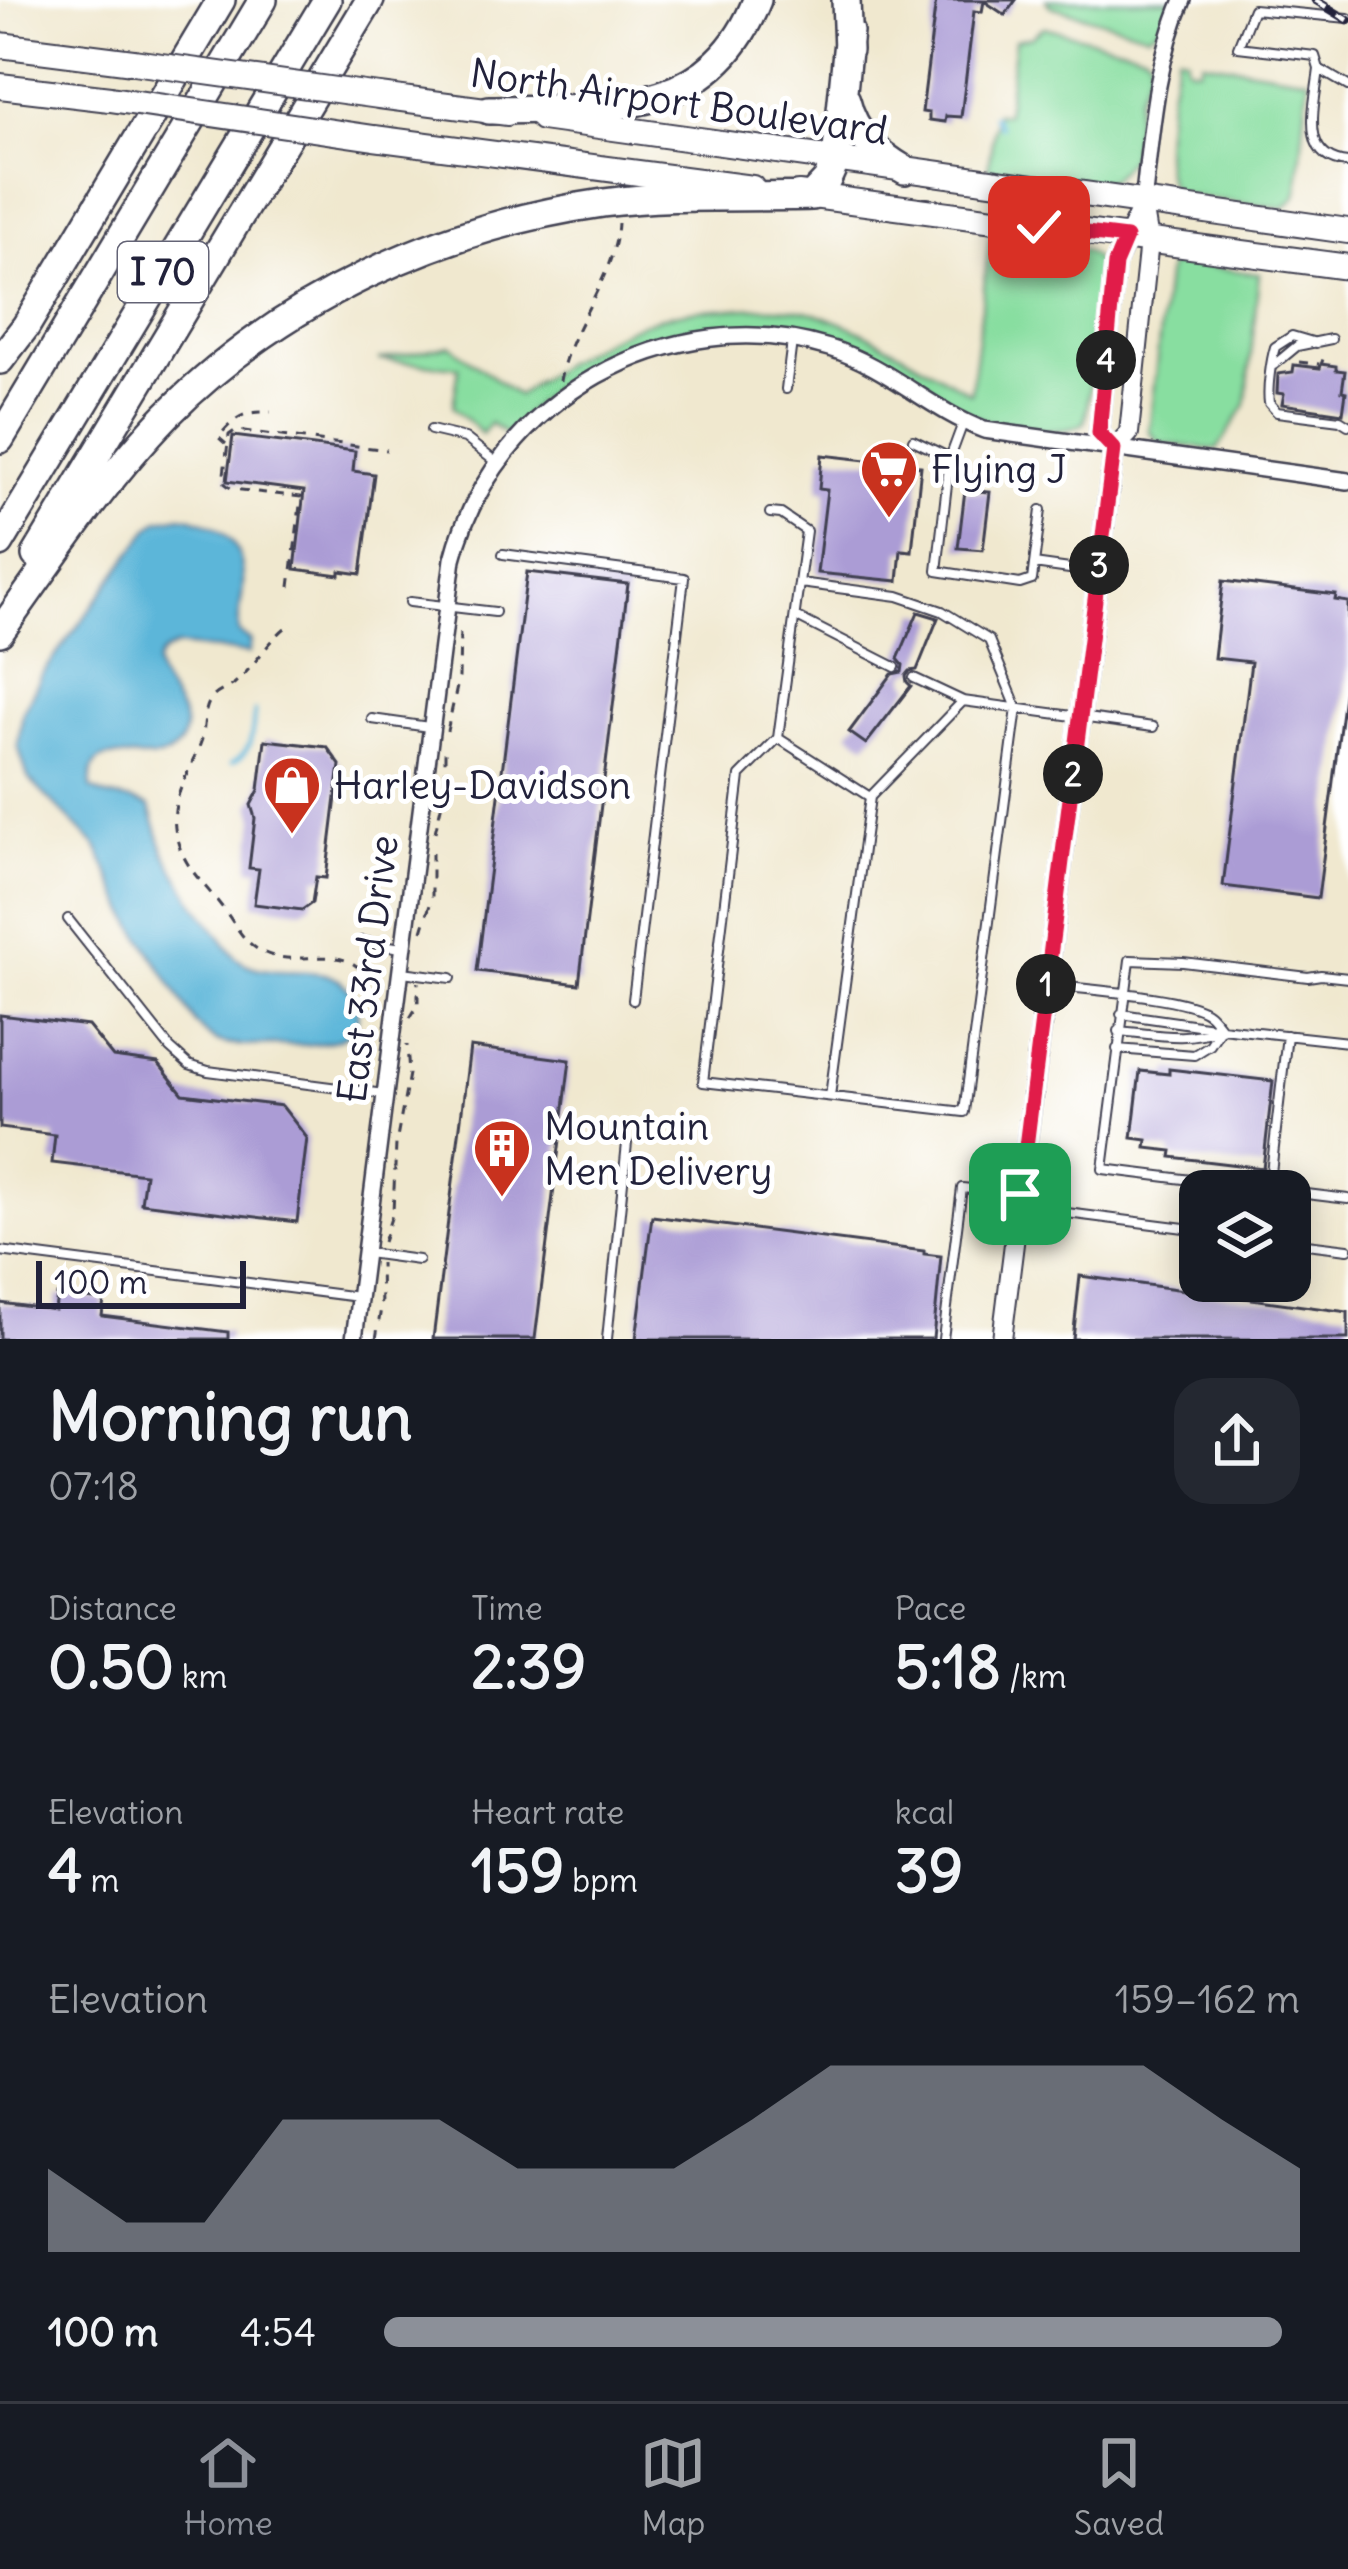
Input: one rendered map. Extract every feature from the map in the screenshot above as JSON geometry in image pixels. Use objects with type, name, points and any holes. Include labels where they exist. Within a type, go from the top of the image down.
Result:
[{"type":"highway","points":[[0,360],[26,326],[221,0]]},
{"type":"highway","name":"I 70","points":[[0,439],[263,0]]},
{"type":"highway","name":"I 70","points":[[0,543],[327,0]]},
{"type":"highway","points":[[0,627],[23,576],[370,0]]},
{"type":"highway","points":[[489,110],[611,107],[670,92],[691,82],[719,58],[757,0]]},
{"type":"highway","points":[[846,0],[850,115],[872,147],[905,170]]},
{"type":"highway","points":[[0,627],[92,505],[168,415],[249,346],[338,289],[483,229],[557,211],[641,200],[812,196],[827,180],[836,160],[849,31]]},
{"type":"main road","name":"North Airport Boulevard","points":[[0,45],[1348,232]]},
{"type":"main road","name":"North Airport Boulevard","points":[[0,86],[1348,267]]},
{"type":"street","points":[[1002,1339],[1114,449],[1129,433],[1137,239],[1161,68],[1183,0]]},
{"type":"street","points":[[1114,449],[1099,433],[1115,264],[1137,239]]},
{"type":"street","name":"East 33rd Drive","points":[[354,1339],[359,1298],[372,1254],[386,1094],[459,536],[497,463],[530,425],[566,394],[638,355],[708,338],[744,336],[828,347],[870,365],[983,430],[1348,482]]},
{"type":"lane","points":[[1348,18],[1253,9],[1238,47],[1315,56],[1319,70],[1316,145],[1332,162],[1348,163]]},
{"type":"lane","points":[[1319,70],[1348,86]]},
{"type":"lane","points":[[1330,339],[1316,343],[1292,336],[1275,347],[1268,399],[1275,411],[1348,425]]},
{"type":"lane","points":[[786,389],[792,340]]},
{"type":"lane","points":[[963,422],[950,458],[937,571],[1020,584],[1032,580],[1041,510]]},
{"type":"lane","points":[[431,430],[465,438],[497,463]]},
{"type":"lane","points":[[913,440],[950,458]]},
{"type":"lane","points":[[770,513],[781,514],[806,531],[800,583],[778,739],[740,776],[703,1082],[964,1112],[1018,708],[989,640],[942,611],[898,596],[800,583]]},
{"type":"lane","points":[[503,554],[684,578],[634,1000]]},
{"type":"lane","points":[[1034,564],[1098,573]]},
{"type":"lane","points":[[410,602],[495,612]]},
{"type":"lane","points":[[795,616],[895,667]]},
{"type":"lane","points":[[914,678],[963,701],[1154,727]]},
{"type":"lane","points":[[830,1096],[870,796],[963,701]]},
{"type":"lane","points":[[372,719],[431,728]]},
{"type":"lane","points":[[778,739],[870,796]]},
{"type":"lane","points":[[68,919],[170,1048],[189,1065],[386,1094]]},
{"type":"lane","points":[[361,941],[404,949]]},
{"type":"lane","points":[[1179,1179],[1102,1169],[1130,960],[1348,978]]},
{"type":"lane","points":[[400,980],[419,974],[451,978]]},
{"type":"lane","points":[[1046,985],[1197,1007],[1221,1028]]},
{"type":"lane","points":[[1121,1014],[1348,1042]]},
{"type":"lane","points":[[1119,1030],[1199,1037],[1221,1028]]},
{"type":"lane","points":[[1117,1049],[1194,1055],[1210,1045],[1221,1028]]},
{"type":"lane","points":[[1271,1170],[1288,1035]]},
{"type":"lane","points":[[607,1339],[627,1143]]},
{"type":"lane","points":[[943,1339],[962,1188],[1179,1227]]},
{"type":"lane","points":[[1311,1195],[1348,1199]]},
{"type":"lane","points":[[1311,1244],[1348,1249]]},
{"type":"lane","points":[[0,1251],[359,1298]]},
{"type":"lane","points":[[372,1254],[418,1260]]},
{"type":"path","points":[[559,384],[573,341],[617,245],[619,215]]},
{"type":"path","points":[[1299,362],[1320,366],[1327,350]]},
{"type":"path","points":[[228,445],[218,437],[239,415],[271,412]]},
{"type":"path","points":[[290,587],[301,497],[232,489],[223,482],[229,435],[236,430],[387,450]]},
{"type":"path","points":[[419,939],[432,898],[432,843],[445,790],[445,741],[459,678],[460,634],[453,607]]},
{"type":"path","points":[[285,628],[233,685],[208,702],[201,744],[181,782],[176,835],[188,869],[243,939],[263,953],[343,959],[369,981],[400,980]]},
{"type":"path","points":[[376,1339],[380,1308],[372,1254],[393,1212],[396,1144],[409,1075],[406,1030],[418,1005],[419,974]]},
{"type":"green space","points":[[1046,0],[1173,0],[1162,26],[1148,34],[1050,6]]},
{"type":"green space","points":[[1044,27],[1150,57],[1138,96],[1131,157],[1112,179],[1089,184],[988,169],[996,113],[1006,114],[1015,40],[1031,37]]},
{"type":"green space","points":[[1178,54],[1187,57],[1191,68],[1200,68],[1202,61],[1308,78],[1298,187],[1285,208],[1174,190],[1168,180],[1164,146]]},
{"type":"green space","points":[[990,238],[1084,251],[1099,267],[1103,289],[1085,422],[1075,427],[1028,429],[967,414],[871,353],[782,328],[704,330],[628,349],[559,384],[507,435],[490,423],[482,434],[453,407],[459,367],[379,360],[450,345],[518,396],[591,348],[652,320],[698,310],[781,308],[817,314],[858,330],[971,393]]},
{"type":"green space","points":[[1175,262],[1259,274],[1246,405],[1217,450],[1160,443],[1149,431],[1166,276]]},
{"type":"water","points":[[181,516],[219,529],[235,546],[243,571],[239,633],[251,641],[249,653],[177,646],[162,654],[158,675],[181,713],[182,740],[172,752],[158,757],[100,760],[92,770],[91,788],[150,807],[164,852],[236,958],[266,970],[317,973],[345,985],[358,1015],[354,1027],[334,1041],[240,1046],[205,1033],[131,921],[97,847],[28,778],[18,746],[23,712],[42,675],[149,529],[159,520]]},
{"type":"building","points":[[936,0],[1016,0],[1005,15],[984,1],[982,12],[974,11],[961,117],[946,116],[945,122],[929,120],[929,113],[922,112]]},
{"type":"building","points":[[1321,364],[1345,371],[1343,413],[1282,404],[1278,374],[1293,372],[1294,365],[1320,368]]},
{"type":"building","points":[[233,436],[355,451],[353,471],[374,474],[361,574],[295,569],[304,491],[227,481]]},
{"type":"building","points":[[822,455],[921,466],[912,551],[901,550],[898,581],[817,573],[827,490],[819,489]]},
{"type":"building","points":[[965,490],[990,492],[983,550],[958,548]]},
{"type":"building","points":[[527,572],[628,584],[579,984],[477,971]]},
{"type":"building","points":[[1223,581],[1336,595],[1335,600],[1348,602],[1348,664],[1318,898],[1223,886],[1251,662],[1214,658]]},
{"type":"building","name":"Flying J","points":[[918,612],[938,618],[917,670],[906,676],[911,686],[866,744],[849,732],[892,674],[902,672],[898,659]]},
{"type":"building","name":"Harley-Davidson","points":[[265,740],[327,747],[340,765],[326,878],[316,877],[312,903],[302,910],[254,904],[259,869],[249,868],[255,818],[251,805],[259,790]]},
{"type":"building","points":[[0,1015],[88,1026],[113,1057],[158,1063],[183,1094],[282,1106],[307,1138],[297,1222],[141,1203],[145,1174],[52,1163],[55,1135],[0,1128]]},
{"type":"building","name":"Mountain Men Delivery","points":[[470,1047],[570,1060],[535,1339],[433,1339]]},
{"type":"building","points":[[1169,1069],[1273,1081],[1263,1168],[1171,1157],[1172,1151],[1146,1148],[1147,1140],[1132,1138],[1140,1071],[1169,1074]]},
{"type":"building","points":[[652,1216],[941,1256],[933,1339],[636,1339]]},
{"type":"building","points":[[1080,1276],[1179,1289],[1179,1302],[1274,1302],[1348,1312],[1348,1339],[1073,1339]]},
{"type":"building","points":[[57,1295],[104,1300],[102,1316],[228,1332],[228,1339],[0,1339],[0,1303],[55,1310]]},
{"type":"waterway","points":[[993,116],[1000,127]]},
{"type":"waterway","points":[[231,763],[247,748],[255,711]]},
{"type":"railway","points":[[1315,0],[1348,20]]},
{"type":"place","name":"Flying J","points":[[889,520]]},
{"type":"place","name":"Harley-Davidson","points":[[292,836]]},
{"type":"place","name":"Mountain Men Delivery","points":[[502,1199]]},
{"type":"route","points":[[1020,1194],[1114,449],[1099,433],[1115,264],[1126,238],[1039,227]]}]
